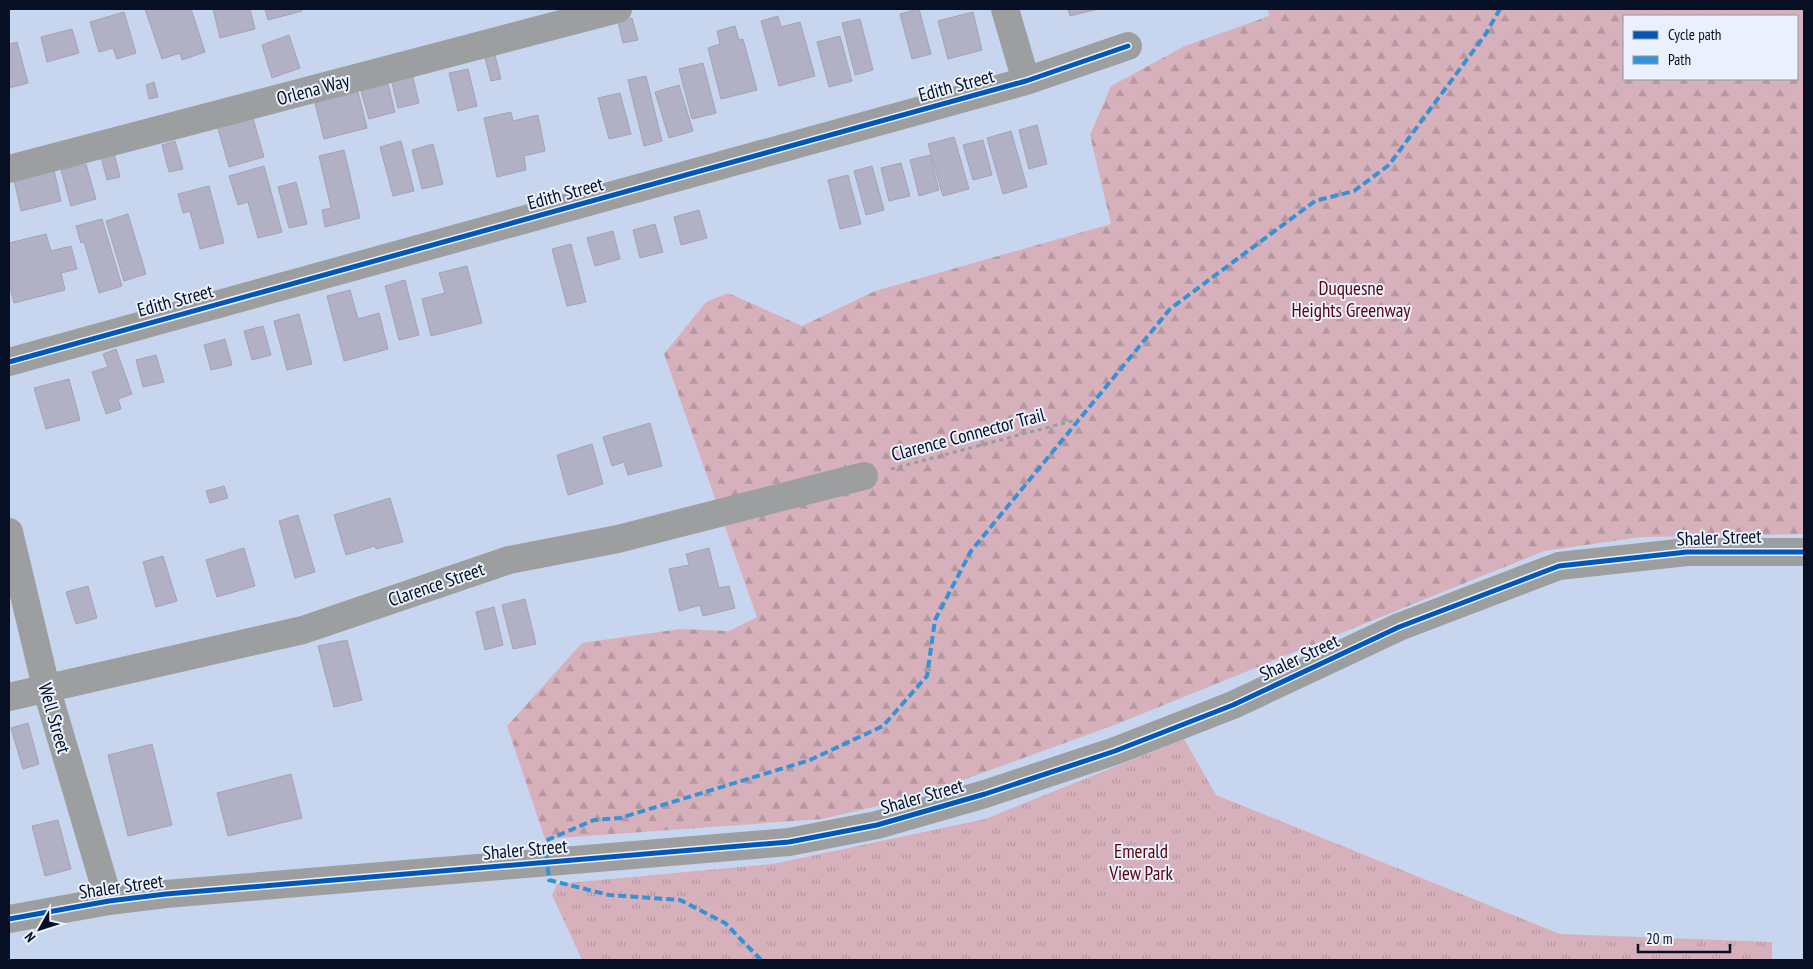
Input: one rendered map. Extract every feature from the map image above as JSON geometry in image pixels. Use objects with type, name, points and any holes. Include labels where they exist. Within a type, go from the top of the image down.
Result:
[{"type":"street","name":"Orlena Way","points":[[9,169],[618,9]]},
{"type":"street","points":[[1005,9],[1026,81]]},
{"type":"street","name":"Edith Street","points":[[9,362],[1026,81],[1128,46]]},
{"type":"street","name":"Clarence Street","points":[[9,697],[46,687],[303,630],[509,560],[618,539],[864,476]]},
{"type":"street","name":"Well Street","points":[[9,533],[46,687],[109,901]]},
{"type":"street","name":"Shaler Street","points":[[9,919],[109,901],[166,894],[789,842],[877,825],[985,794],[1115,751],[1233,706],[1399,627],[1560,566],[1687,552],[1804,552]]},
{"type":"green space","name":"Duquesne Heights Greenway","points":[[1268,9],[1804,9],[1804,534],[1641,537],[1544,551],[1117,724],[916,797],[822,819],[545,839],[507,726],[582,643],[680,629],[729,631],[757,617],[664,354],[706,302],[728,293],[802,326],[875,291],[1111,224],[1090,135],[1111,86],[1185,46],[1269,16]]},
{"type":"green space","name":"Emerald View Park","points":[[1184,739],[1216,795],[1560,934],[1772,942],[1772,960],[582,960],[552,895],[557,884],[773,864],[985,819]]},
{"type":"building","points":[[145,9],[191,9],[205,52],[182,60],[180,53],[162,59]]},
{"type":"building","points":[[213,9],[250,9],[255,29],[220,38]]},
{"type":"building","points":[[265,9],[301,9],[302,11],[268,20]]},
{"type":"building","points":[[919,9],[931,54],[912,59],[900,14]]},
{"type":"building","points":[[1068,9],[1098,9],[1070,16]]},
{"type":"building","points":[[124,12],[136,53],[117,59],[113,48],[99,52],[90,22]]},
{"type":"building","points":[[973,12],[982,50],[948,59],[938,21]]},
{"type":"building","points":[[778,16],[781,27],[800,22],[815,76],[779,86],[761,21]]},
{"type":"building","points":[[632,18],[638,40],[623,43],[618,22]]},
{"type":"building","points":[[860,19],[873,70],[855,75],[842,23]]},
{"type":"building","points":[[735,26],[739,40],[743,39],[757,90],[721,99],[708,48],[720,44],[717,31]]},
{"type":"building","points":[[72,29],[79,53],[47,62],[41,37]]},
{"type":"building","points":[[289,35],[300,68],[272,78],[262,45]]},
{"type":"building","points":[[840,36],[852,81],[829,87],[817,42]]},
{"type":"building","points":[[17,42],[28,83],[9,88],[9,44]]},
{"type":"building","points":[[495,55],[501,79],[491,81],[485,58]]},
{"type":"building","points":[[703,63],[716,113],[692,119],[679,69]]},
{"type":"building","points":[[468,69],[477,106],[458,111],[449,73]]},
{"type":"building","points":[[412,73],[419,103],[398,108],[391,79]]},
{"type":"building","points":[[646,76],[662,141],[644,146],[628,80]]},
{"type":"building","points":[[154,82],[158,97],[149,99],[146,85]]},
{"type":"building","points":[[388,84],[395,112],[369,119],[361,91]]},
{"type":"building","points":[[679,85],[693,131],[669,138],[655,92]]},
{"type":"building","points":[[358,92],[367,128],[324,139],[315,103]]},
{"type":"building","points":[[620,93],[631,134],[609,139],[598,98]]},
{"type":"building","points":[[511,112],[513,121],[538,115],[545,151],[524,156],[526,170],[497,177],[484,118]]},
{"type":"building","points":[[252,115],[264,157],[229,167],[217,125]]},
{"type":"building","points":[[1037,125],[1047,164],[1029,169],[1019,130]]},
{"type":"building","points":[[1011,131],[1027,187],[1003,194],[987,138]]},
{"type":"building","points":[[954,137],[969,189],[943,196],[928,144]]},
{"type":"building","points":[[983,140],[992,175],[973,180],[963,145]]},
{"type":"building","points":[[175,141],[183,169],[169,172],[162,145]]},
{"type":"building","points":[[401,141],[414,191],[393,196],[380,147]]},
{"type":"building","points":[[433,144],[443,184],[422,189],[412,150]]},
{"type":"building","points":[[344,150],[360,218],[325,227],[322,210],[331,208],[319,156]]},
{"type":"building","points":[[114,153],[120,177],[107,180],[101,157]]},
{"type":"building","points":[[930,155],[939,190],[919,196],[910,160]]},
{"type":"building","points":[[901,163],[910,196],[889,201],[881,168]]},
{"type":"building","points":[[86,164],[96,199],[71,206],[61,170]]},
{"type":"building","points":[[264,166],[282,232],[258,238],[248,202],[238,205],[229,176]]},
{"type":"building","points":[[872,166],[884,210],[866,215],[854,171]]},
{"type":"building","points":[[54,170],[61,201],[21,211],[14,180]]},
{"type":"building","points":[[848,175],[861,224],[840,229],[828,180]]},
{"type":"building","points":[[296,182],[307,224],[289,228],[278,187]]},
{"type":"building","points":[[209,186],[224,243],[200,249],[190,211],[183,213],[178,194]]},
{"type":"building","points":[[699,210],[707,238],[681,245],[674,217]]},
{"type":"building","points":[[128,214],[146,274],[124,281],[106,221]]},
{"type":"building","points":[[102,219],[122,286],[99,293],[84,242],[81,243],[76,226]]},
{"type":"building","points":[[655,224],[663,252],[640,258],[633,230]]},
{"type":"building","points":[[613,231],[620,259],[595,266],[587,238]]},
{"type":"building","points":[[46,234],[51,251],[71,246],[77,269],[61,273],[65,290],[14,303],[9,284],[9,243]]},
{"type":"building","points":[[571,244],[586,302],[567,306],[552,249]]},
{"type":"building","points":[[467,266],[482,323],[431,336],[422,299],[445,293],[439,273]]},
{"type":"building","points":[[405,280],[419,335],[399,340],[385,286]]},
{"type":"building","points":[[350,290],[358,319],[379,313],[388,349],[344,361],[327,296]]},
{"type":"building","points":[[299,314],[312,364],[287,370],[274,321]]},
{"type":"building","points":[[263,326],[271,355],[252,360],[244,331]]},
{"type":"building","points":[[225,339],[232,365],[211,370],[204,345]]},
{"type":"building","points":[[116,349],[132,394],[118,399],[121,409],[106,414],[92,372],[108,367],[103,354]]},
{"type":"building","points":[[156,355],[164,382],[143,387],[136,360]]},
{"type":"building","points":[[69,379],[80,420],[46,429],[34,388]]},
{"type":"building","points":[[650,423],[662,466],[628,475],[624,462],[612,466],[603,437]]},
{"type":"building","points":[[592,444],[603,484],[568,495],[557,455]]},
{"type":"building","points":[[224,486],[228,498],[210,503],[206,491]]},
{"type":"building","points":[[390,498],[403,542],[376,549],[375,546],[346,555],[334,515]]},
{"type":"building","points":[[298,515],[315,572],[295,578],[279,521]]},
{"type":"building","points":[[244,548],[255,586],[217,597],[206,560]]},
{"type":"building","points":[[709,548],[719,588],[729,586],[735,608],[703,616],[700,605],[679,611],[669,569],[689,565],[686,554]]},
{"type":"building","points":[[163,556],[177,601],[156,607],[143,562]]},
{"type":"building","points":[[88,586],[97,618],[76,624],[66,592]]},
{"type":"building","points":[[525,599],[536,644],[513,649],[502,605]]},
{"type":"building","points":[[494,607],[503,645],[485,650],[476,612]]},
{"type":"building","points":[[347,640],[362,700],[334,707],[318,646]]},
{"type":"building","points":[[28,723],[39,764],[23,769],[11,728]]},
{"type":"building","points":[[152,744],[172,825],[128,836],[108,755]]},
{"type":"building","points":[[291,774],[302,818],[228,836],[217,793]]},
{"type":"building","points":[[58,820],[71,869],[45,876],[32,826]]},
{"type":"marked path","points":[[761,960],[725,923],[680,900],[609,895],[549,880],[545,841],[594,820],[620,818],[810,760],[883,726],[927,676],[935,620],[971,551],[1170,309],[1315,201],[1354,191],[1389,165],[1485,35],[1500,9]]},
{"type":"cycle path","points":[[9,362],[1026,81],[1128,46]]},
{"type":"cycle path","points":[[9,919],[109,901],[166,894],[789,842],[877,825],[985,794],[1115,751],[1233,705],[1399,627],[1559,566],[1687,552],[1804,552]]}]
